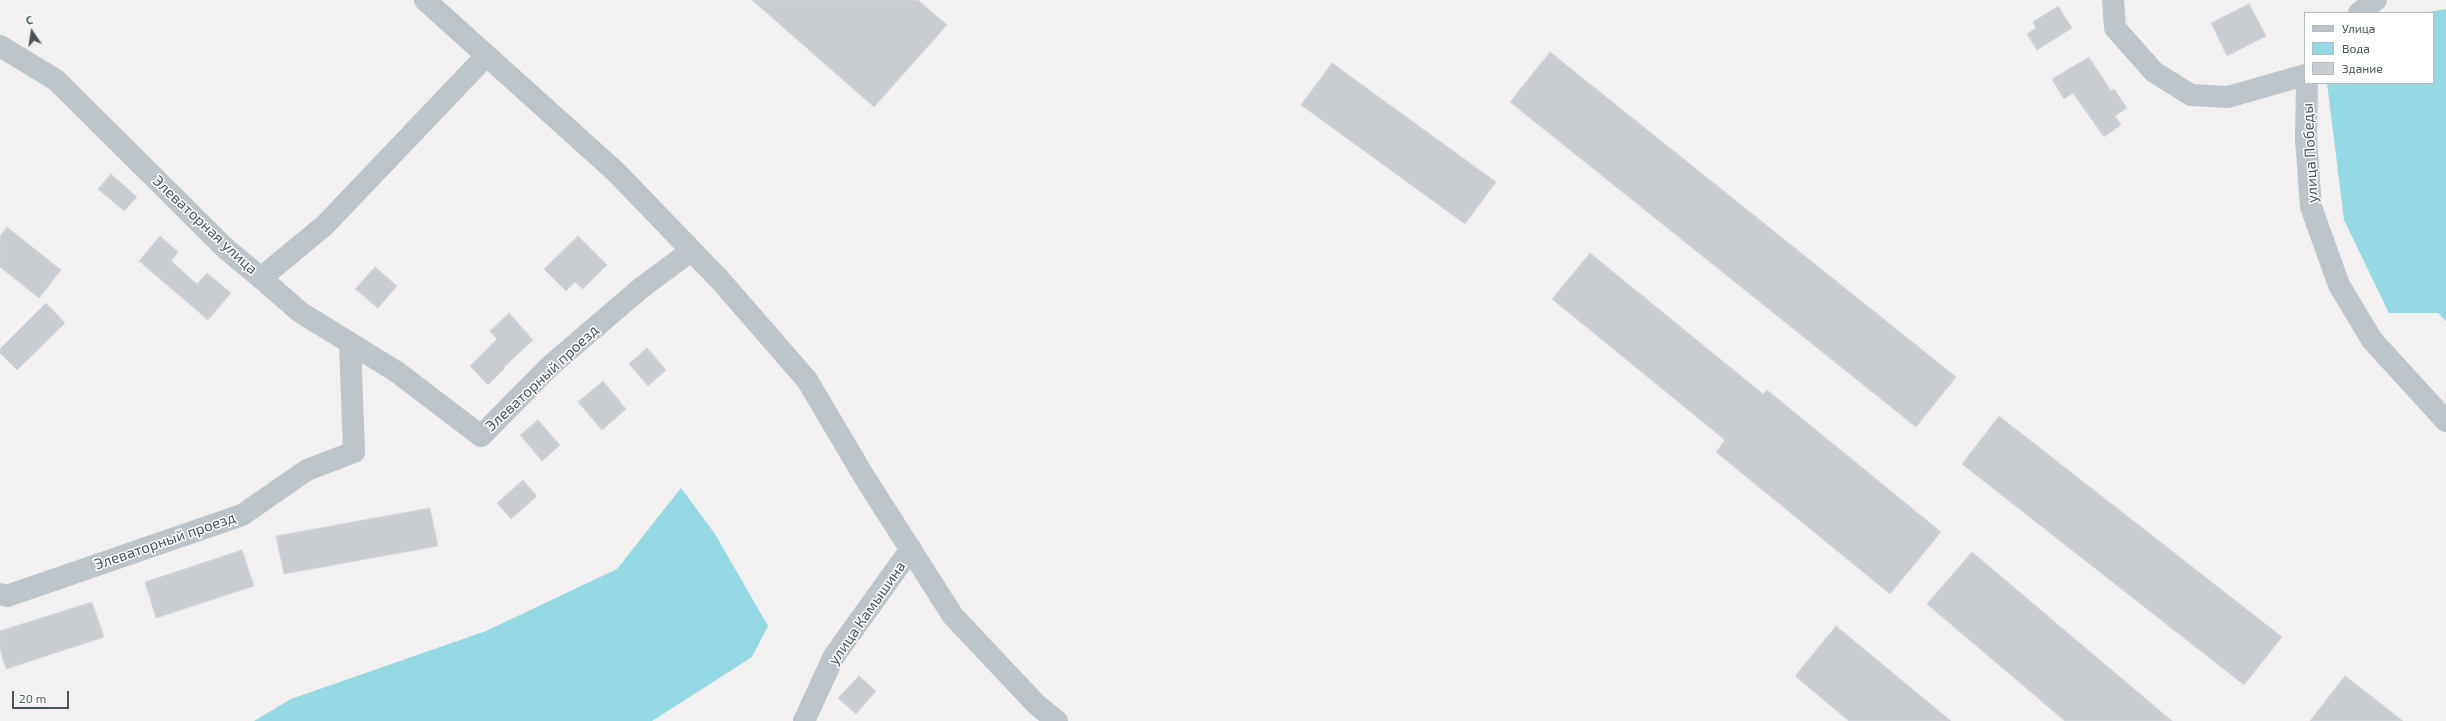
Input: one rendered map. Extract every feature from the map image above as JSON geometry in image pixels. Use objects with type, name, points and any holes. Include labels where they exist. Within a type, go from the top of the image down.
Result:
[{"type":"street","points":[[426,0],[486,56],[616,172],[691,250],[807,380],[953,616],[1037,705],[1057,721]]},
{"type":"street","points":[[2113,0],[2115,28],[2154,72],[2191,95],[2228,97],[2304,75]]},
{"type":"street","points":[[2360,12],[2376,0]]},
{"type":"street","name":"Элеваторная улица","points":[[0,46],[56,80],[225,248],[261,278],[325,225],[486,56]]},
{"type":"street","name":"улица Победы","points":[[2307,84],[2306,139],[2311,207],[2339,285],[2372,340],[2446,421]]},
{"type":"street","name":"Элеваторный проезд","points":[[261,278],[300,312],[397,372],[481,436],[550,366],[640,288],[691,250]]},
{"type":"street","name":"Элеваторный проезд","points":[[0,594],[7,596],[242,515],[307,470],[354,452],[350,343]]},
{"type":"street","name":"улица Камышина","points":[[804,721],[834,656],[911,549]]},
{"type":"water","points":[[2446,9],[2446,321],[2438,313],[2389,313],[2344,220],[2327,84],[2434,84],[2434,12],[2429,12]]},
{"type":"water","points":[[681,488],[715,534],[768,626],[752,657],[652,721],[254,721],[291,699],[486,631],[617,569]]},
{"type":"building","points":[[752,0],[918,0],[947,25],[874,107]]},
{"type":"building","points":[[2249,4],[2266,36],[2227,56],[2211,23]]},
{"type":"building","points":[[2058,6],[2072,28],[2037,50],[2027,34],[2036,28],[2033,22]]},
{"type":"building","points":[[1550,52],[1956,377],[1916,427],[1510,102]]},
{"type":"building","points":[[2089,57],[2111,91],[2114,89],[2127,108],[2115,116],[2121,125],[2104,137],[2073,93],[2064,99],[2052,79]]},
{"type":"building","points":[[1332,63],[1496,182],[1465,224],[1301,105]]},
{"type":"building","points":[[111,174],[137,197],[124,211],[98,189]]},
{"type":"building","points":[[7,227],[61,270],[39,298],[0,267],[0,236]]},
{"type":"building","points":[[160,236],[178,252],[171,261],[197,284],[207,273],[231,293],[208,320],[139,261]]},
{"type":"building","points":[[578,236],[607,265],[583,289],[575,282],[566,291],[544,269]]},
{"type":"building","points":[[1590,253],[1763,394],[1767,390],[1941,532],[1890,594],[1716,452],[1725,440],[1552,299]]},
{"type":"building","points":[[375,267],[397,286],[378,308],[355,289]]},
{"type":"building","points":[[46,303],[65,323],[17,370],[0,353],[0,349]]},
{"type":"building","points":[[509,313],[533,340],[504,367],[505,368],[488,385],[470,366],[497,339],[490,331]]},
{"type":"building","points":[[647,348],[666,370],[648,386],[629,364]]},
{"type":"building","points":[[603,381],[626,409],[602,430],[578,402]]},
{"type":"building","points":[[1999,416],[2282,637],[2244,685],[1962,464]]},
{"type":"building","points":[[538,420],[560,445],[542,461],[520,435]]},
{"type":"building","points":[[523,480],[537,496],[511,519],[497,503]]},
{"type":"building","points":[[430,508],[438,546],[284,574],[276,536]]},
{"type":"building","points":[[242,550],[254,586],[156,618],[145,582]]},
{"type":"building","points":[[1972,552],[2172,721],[2065,721],[1927,604]]},
{"type":"building","points":[[92,602],[104,637],[6,669],[0,649],[0,631]]},
{"type":"building","points":[[1836,626],[1951,721],[1849,721],[1795,676]]},
{"type":"building","points":[[859,676],[876,691],[856,714],[838,698]]},
{"type":"building","points":[[2345,676],[2403,721],[2310,721]]}]
